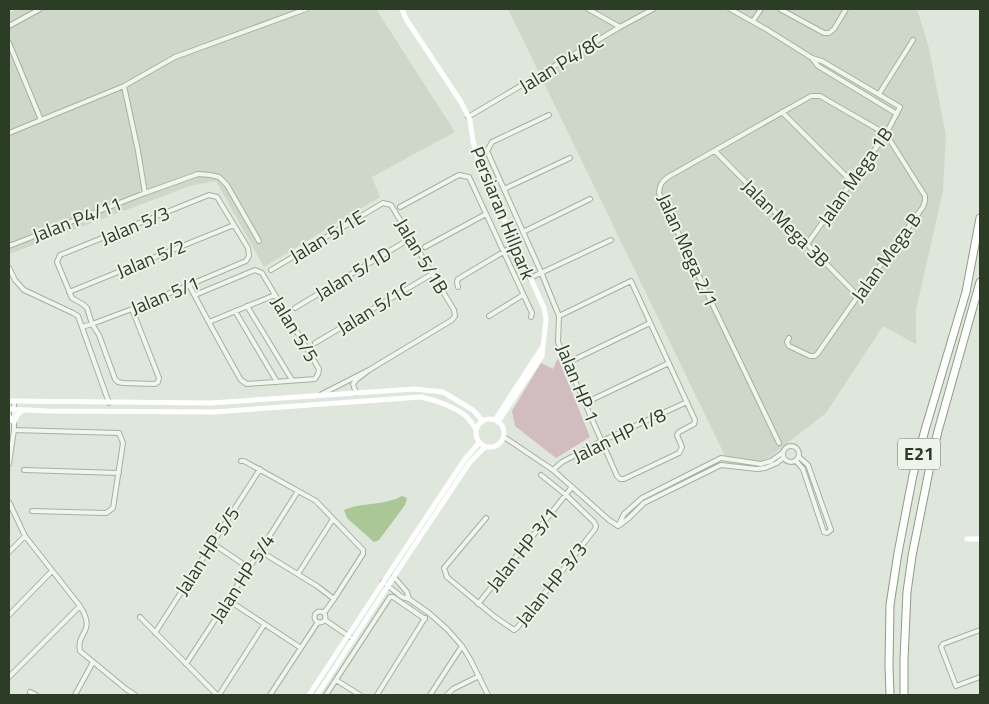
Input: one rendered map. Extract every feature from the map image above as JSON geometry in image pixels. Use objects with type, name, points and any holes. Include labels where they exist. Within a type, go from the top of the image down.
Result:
[{"type":"highway","name":"E21","points":[[890,695],[890,605],[898,553],[925,430],[966,292],[980,218]]},
{"type":"highway","name":"E21","points":[[904,695],[907,592],[912,556],[938,430],[980,282]]},
{"type":"street","points":[[9,26],[40,9]]},
{"type":"street","points":[[9,133],[124,86],[175,57],[306,9]]},
{"type":"street","name":"Persiaran Hillpark","points":[[402,9],[406,19],[461,102],[468,117],[480,166],[544,308],[546,319],[544,344],[497,421]]},
{"type":"street","points":[[588,9],[620,27]]},
{"type":"street","name":"Jalan P4/8C","points":[[468,117],[653,9]]},
{"type":"street","points":[[730,9],[812,58],[822,61],[879,94],[913,40]]},
{"type":"street","points":[[752,21],[760,9]]},
{"type":"street","points":[[780,9],[824,33],[829,33],[834,29],[846,9]]},
{"type":"street","points":[[9,43],[41,120]]},
{"type":"street","points":[[812,58],[818,66],[897,114]]},
{"type":"street","name":"Jalan P4/11","points":[[124,86],[138,151],[144,193]]},
{"type":"street","name":"Jalan Mega 1B","points":[[807,244],[886,134],[897,114],[900,107],[879,94]]},
{"type":"street","name":"Jalan Mega 2/1","points":[[778,443],[659,193],[660,185],[662,181],[811,96],[820,96],[886,134]]},
{"type":"street","points":[[782,112],[852,182]]},
{"type":"street","name":"Jalan HP 1","points":[[549,115],[492,142],[487,151],[559,316],[558,342],[620,479],[624,479],[679,453],[682,447],[677,435],[694,424],[695,420],[687,402]]},
{"type":"street","name":"Jalan Mega B","points":[[789,338],[787,342],[789,346],[810,356],[815,356],[923,207],[925,196],[886,134]]},
{"type":"street","name":"Jalan Mega 3B","points":[[714,151],[858,296]]},
{"type":"street","points":[[504,189],[570,158]]},
{"type":"street","name":"Jalan P4/11","points":[[9,246],[198,174],[210,174],[219,177],[227,185],[259,241]]},
{"type":"street","points":[[400,207],[459,175],[469,177],[532,313],[531,317]]},
{"type":"street","name":"Jalan 5/3","points":[[132,309],[158,378],[158,382],[155,384],[123,383],[115,379],[87,308],[72,298],[69,292],[57,262],[60,255],[209,195],[217,196],[248,248],[250,256],[246,261]]},
{"type":"street","points":[[523,232],[590,199]]},
{"type":"street","name":"Jalan 5/1B","points":[[369,370],[452,320],[455,316],[454,310],[391,205],[383,203]]},
{"type":"street","name":"Jalan 5/1E","points":[[271,270],[383,203]]},
{"type":"street","points":[[424,247],[486,214]]},
{"type":"street","name":"Jalan 5/2","points":[[69,292],[234,225]]},
{"type":"street","name":"Jalan 5/1D","points":[[295,308],[411,238]]},
{"type":"street","points":[[530,278],[611,240]]},
{"type":"street","points":[[458,287],[458,279],[515,246]]},
{"type":"street","name":"Jalan 5/1","points":[[82,327],[132,309],[246,261]]},
{"type":"street","points":[[9,268],[15,280],[24,290],[78,316],[109,403]]},
{"type":"street","name":"Jalan 5/5","points":[[189,285],[194,295],[241,380],[247,384],[277,382],[314,379],[318,374],[319,369],[262,273],[254,270],[194,295]]},
{"type":"street","name":"Jalan 5/1C","points":[[315,343],[432,274]]},
{"type":"street","points":[[559,316],[631,281],[687,402]]},
{"type":"street","points":[[209,322],[275,295]]},
{"type":"street","points":[[489,316],[523,295]]},
{"type":"street","points":[[247,306],[292,380]]},
{"type":"street","points":[[234,311],[277,382]]},
{"type":"street","points":[[567,363],[650,323]]},
{"type":"street","points":[[585,403],[669,363]]},
{"type":"street","points":[[356,393],[353,384],[369,370]]},
{"type":"street","points":[[317,396],[369,370]]},
{"type":"street","points":[[9,464],[14,430],[11,402],[211,403],[414,388],[443,392],[473,410],[483,421]]},
{"type":"street","points":[[317,404],[322,399],[346,394]]},
{"type":"street","points":[[306,397],[317,404]]},
{"type":"street","points":[[11,410],[214,412],[421,398],[432,399],[466,416],[476,429],[476,437],[479,443],[485,447],[490,448],[498,445],[504,437],[503,429],[497,421],[483,421],[476,429]]},
{"type":"street","name":"Jalan HP 1/8","points":[[553,470],[562,462],[602,441],[687,402]]},
{"type":"street","points":[[211,403],[214,412]]},
{"type":"street","points":[[14,422],[22,410]]},
{"type":"street","points":[[9,417],[14,422]]},
{"type":"street","points":[[14,430],[119,433],[123,443],[113,508],[106,513],[32,511]]},
{"type":"street","points":[[504,437],[553,470],[618,526]]},
{"type":"street","points":[[316,695],[350,638],[465,459],[479,443]]},
{"type":"street","points":[[618,526],[624,514],[642,498],[721,458],[761,464],[771,461],[788,446],[793,446],[797,449],[797,459],[803,469],[824,532],[830,532],[831,530],[808,465],[797,459]]},
{"type":"street","points":[[391,575],[470,462],[485,447]]},
{"type":"street","points":[[782,453],[785,461],[790,463],[797,459]]},
{"type":"street","points":[[618,526],[644,503],[721,464],[757,469],[778,463],[784,458]]},
{"type":"street","points":[[241,461],[243,460],[260,469],[316,501],[363,550],[363,554],[324,613]]},
{"type":"street","name":"Jalan HP 5/5","points":[[155,633],[260,469]]},
{"type":"street","points":[[24,470],[118,473]]},
{"type":"street","points":[[541,475],[566,495]]},
{"type":"street","points":[[679,479],[684,478],[686,482]]},
{"type":"street","name":"Jalan HP 3/1","points":[[478,604],[572,487]]},
{"type":"street","name":"Jalan HP 5/4","points":[[186,664],[298,491]]},
{"type":"street","name":"Jalan HP 3/3","points":[[478,604],[510,629],[514,630],[517,628],[596,529],[594,522],[566,495]]},
{"type":"street","points":[[9,502],[25,536],[86,615],[88,624],[80,644],[80,651],[135,695]]},
{"type":"street","points":[[298,574],[334,518]]},
{"type":"street","points":[[478,604],[447,577],[444,568],[486,518]]},
{"type":"street","points":[[9,552],[25,536]]},
{"type":"street","points":[[967,539],[980,539]]},
{"type":"street","points":[[212,543],[249,568]]},
{"type":"street","points":[[260,551],[317,586],[334,599]]},
{"type":"street","points":[[9,615],[52,571]]},
{"type":"street","points":[[391,575],[407,592],[409,599]]},
{"type":"street","points":[[385,584],[429,613],[447,629],[462,646],[488,695]]},
{"type":"street","points":[[326,695],[390,597],[393,597],[425,619]]},
{"type":"street","points":[[228,600],[301,648]]},
{"type":"street","points":[[9,677],[80,606]]},
{"type":"street","points":[[318,622],[315,620],[316,615],[320,612],[324,613]]},
{"type":"street","points":[[324,613],[325,620]]},
{"type":"street","points":[[377,695],[429,613]]},
{"type":"street","points":[[140,617],[218,695],[264,625]]},
{"type":"street","points":[[325,620],[350,638]]},
{"type":"street","points":[[270,695],[318,622],[325,620]]},
{"type":"street","points":[[980,630],[943,644],[942,647],[956,686],[980,677]]},
{"type":"street","points":[[309,695],[350,638]]},
{"type":"street","points":[[430,695],[462,646]]},
{"type":"street","points":[[75,695],[93,662]]},
{"type":"street","points":[[447,695],[453,689],[478,676]]},
{"type":"street","points":[[336,680],[360,695]]},
{"type":"street","points":[[123,695],[126,689]]},
{"type":"street","points":[[30,692],[36,695]]},
{"type":"shaded area","points":[[17,9],[376,9],[455,132],[372,177],[380,197],[264,267],[216,181],[190,186],[9,254],[9,13]]},
{"type":"shaded area","points":[[508,9],[917,9],[929,48],[946,136],[943,191],[916,310],[916,344],[883,326],[826,413],[759,465],[728,462]]},
{"type":"shaded area","points":[[558,358],[590,437],[556,458],[515,426],[512,411],[541,363],[553,369]]},
{"type":"shaded area","points":[[402,496],[407,498],[405,505],[379,540],[374,542],[347,518],[344,510],[388,501]]}]
